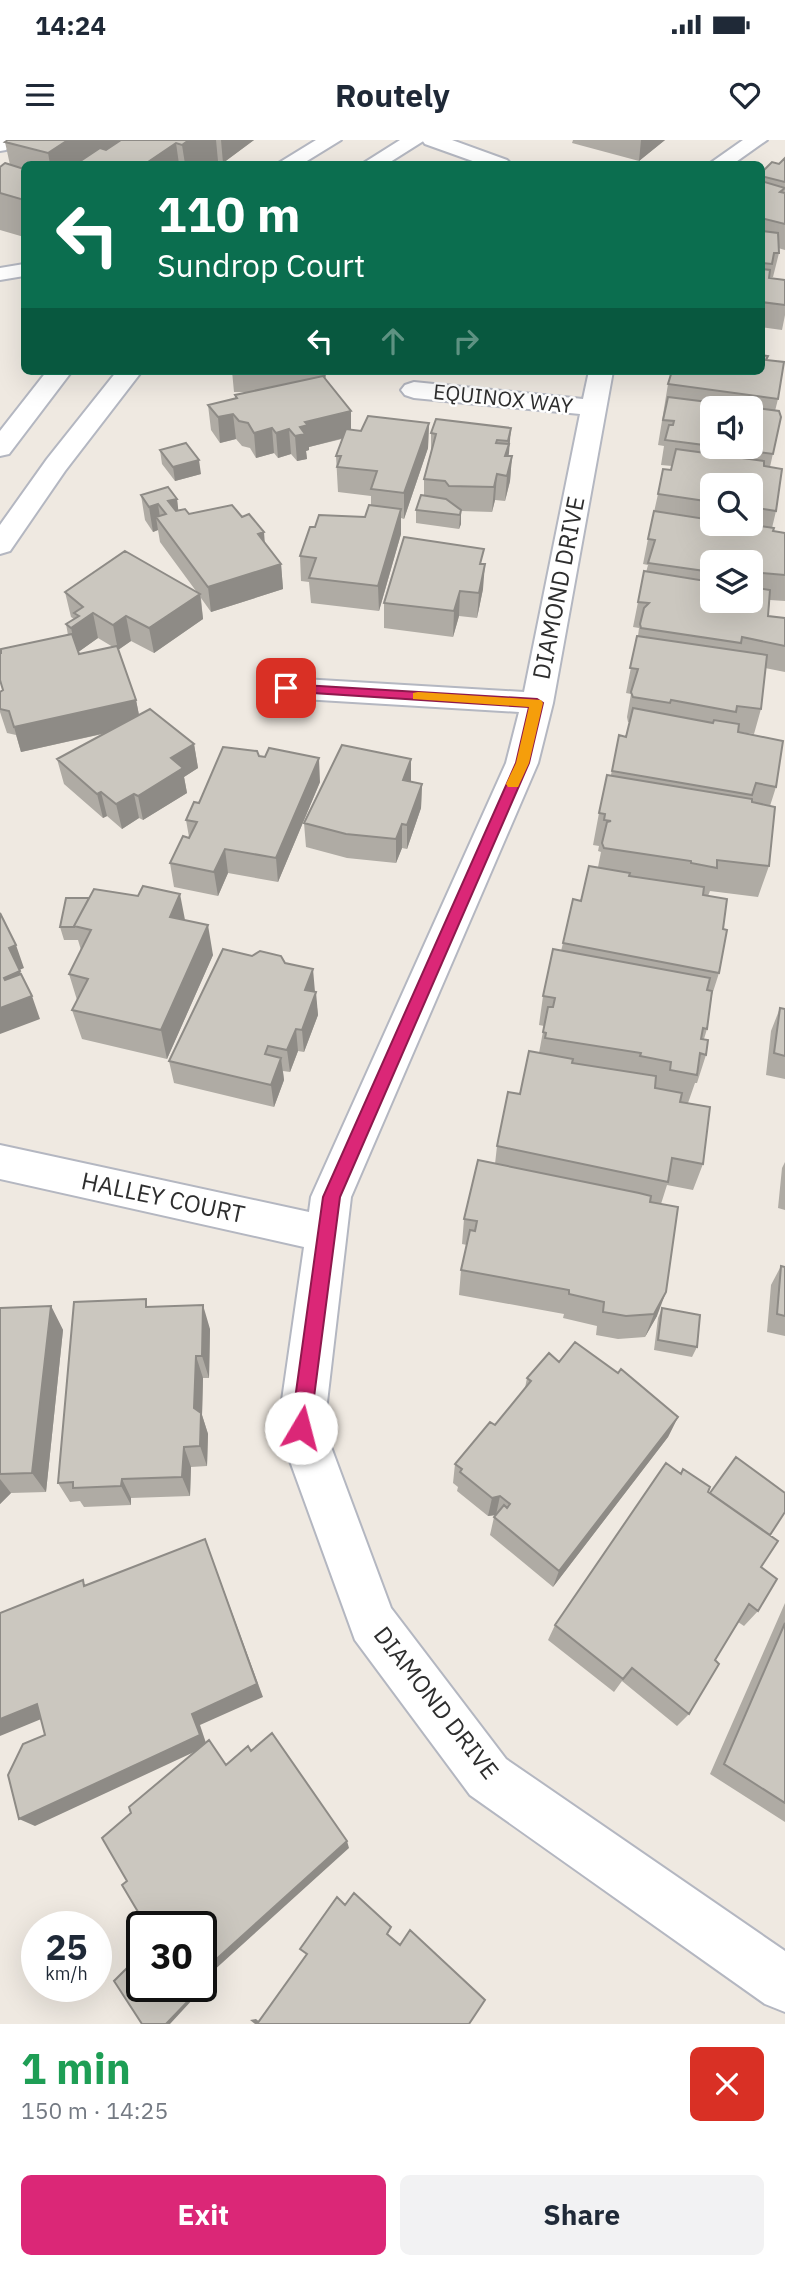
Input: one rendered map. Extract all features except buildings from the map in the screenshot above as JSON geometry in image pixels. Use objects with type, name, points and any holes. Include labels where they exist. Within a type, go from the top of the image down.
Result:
[{"type":"street","points":[[293,161],[331,140]]},
{"type":"street","points":[[378,161],[415,140]]},
{"type":"street","points":[[432,140],[492,161]]},
{"type":"street","points":[[724,161],[757,140]]},
{"type":"street","points":[[0,448],[57,375]]},
{"type":"street","points":[[0,545],[56,465],[127,375]]},
{"type":"street","name":"EQUINOX WAY","points":[[415,390],[596,389]]},
{"type":"street","name":"DIAMOND DRIVE","points":[[596,389],[537,703],[522,763],[331,1197],[301,1428],[372,1623],[488,1777],[785,1984]]},
{"type":"street","points":[[286,688],[537,703]]},
{"type":"street","name":"HALLEY COURT","points":[[0,1162],[327,1234]]},
{"type":"lane","points":[[0,146],[6,140]]},
{"type":"lane","points":[[0,290],[13,272]]},
{"type":"slow traffic","points":[[418,696],[537,703],[522,763],[513,784]]},
{"type":"route","points":[[286,688],[537,703],[522,763],[331,1197],[301,1428]]}]
